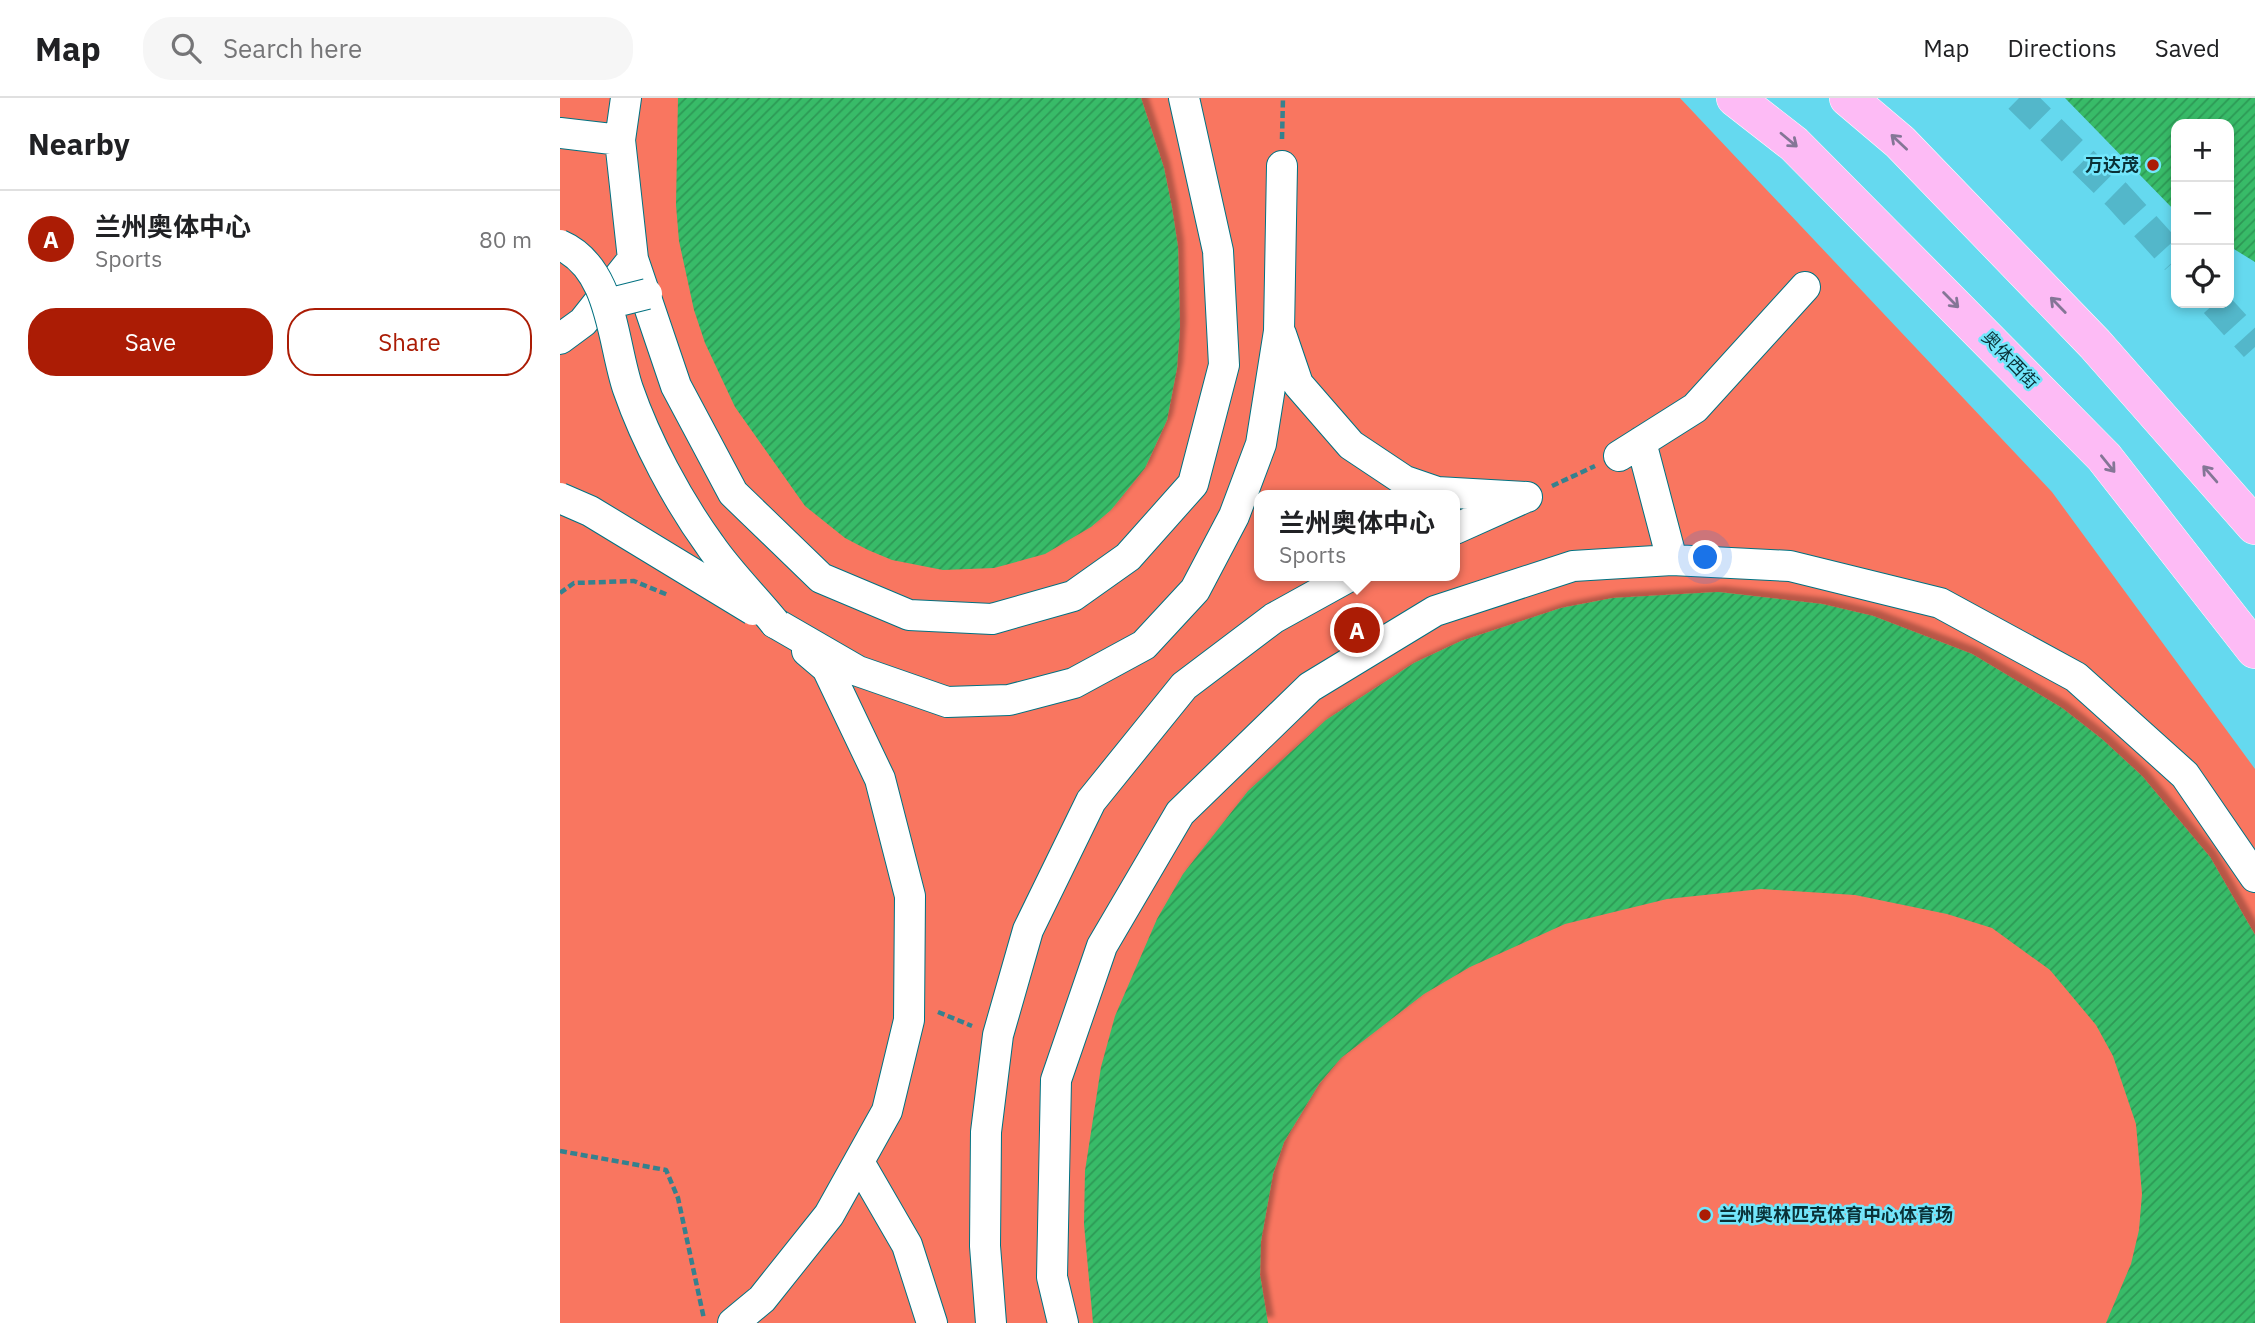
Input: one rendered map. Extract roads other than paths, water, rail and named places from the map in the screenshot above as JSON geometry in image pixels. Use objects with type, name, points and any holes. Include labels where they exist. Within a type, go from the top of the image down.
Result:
[{"type":"main road","name":"奥体西街","points":[[1735,98],[1794,144],[2104,457],[2255,650]]},
{"type":"main road","points":[[1848,98],[1900,142],[2095,344],[2255,526]]},
{"type":"street","points":[[626,98],[620,140],[633,259],[676,386],[733,493],[821,578],[909,615],[992,620],[1073,596],[1128,557],[1193,484],[1224,365],[1217,251],[1184,98]]},
{"type":"street","points":[[560,134],[620,140]]},
{"type":"street","points":[[560,498],[590,511],[858,671],[947,702],[1009,700],[1074,682],[1144,645],[1195,590],[1234,516],[1261,444],[1279,331],[1282,166]]},
{"type":"street","points":[[560,245],[582,259],[607,304],[628,388],[650,443],[709,545],[775,623],[827,668],[880,779],[910,896],[909,1020],[887,1111],[829,1216],[765,1311],[733,1323]]},
{"type":"street","points":[[562,339],[583,322],[633,259]]},
{"type":"street","points":[[1672,560],[1630,449],[1695,408],[1805,287]]},
{"type":"street","points":[[607,304],[647,294]]},
{"type":"street","points":[[1279,331],[1298,384],[1351,445],[1394,474],[1432,490]]},
{"type":"street","points":[[1460,493],[1527,497],[1460,527]]},
{"type":"street","points":[[1063,1323],[1052,1277],[1056,1080],[1102,946],[1180,813],[1310,687],[1435,611],[1573,566],[1672,560],[1790,566],[1940,603],[2076,677],[2185,775],[2255,877]]},
{"type":"street","points":[[991,1323],[985,1246],[986,1132],[998,1035],[1028,930],[1091,801],[1184,686],[1274,618],[1341,581]]},
{"type":"street","points":[[859,1163],[908,1245],[932,1323]]},
{"type":"tunnel","points":[[2019,98],[2117,195],[2171,254]]},
{"type":"tunnel","points":[[2220,308],[2255,347]]},
{"type":"place","name":"万达茂","points":[[2153,165]]},
{"type":"place","name":"兰州奥体中心","points":[[1357,630]]},
{"type":"place","name":"兰州奥林匹克体育中心体育场","points":[[1705,1215]]}]
